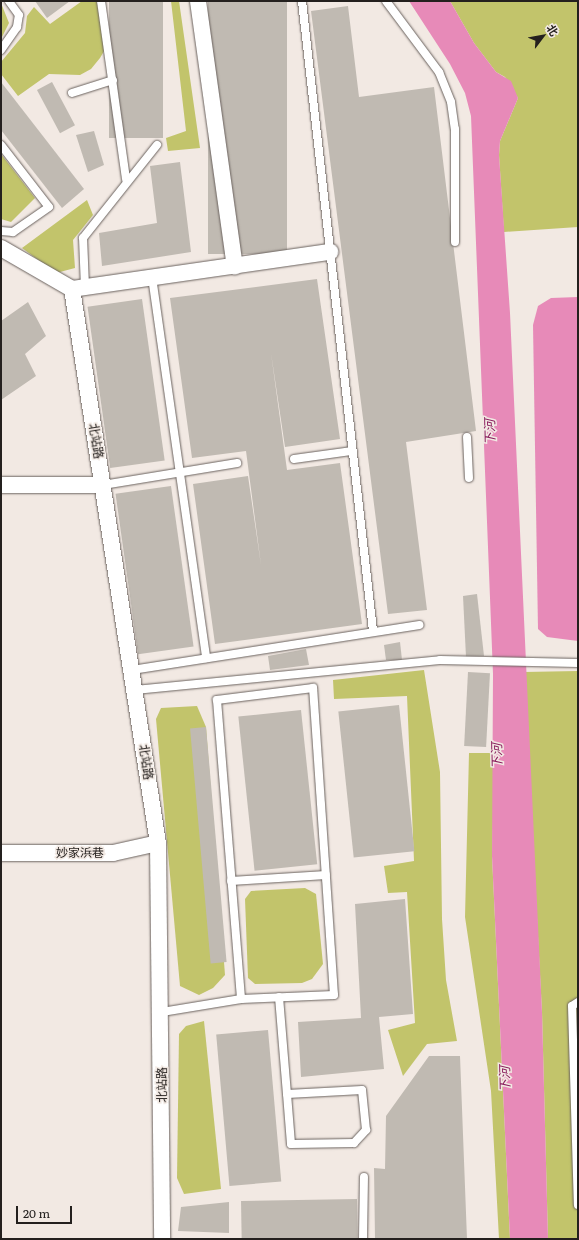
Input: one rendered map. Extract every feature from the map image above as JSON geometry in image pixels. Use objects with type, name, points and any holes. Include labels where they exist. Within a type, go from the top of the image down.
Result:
[{"type":"street","points":[[198,1],[235,266]]},
{"type":"street","points":[[1,248],[79,288],[330,252]]},
{"type":"street","name":"北站路","points":[[79,288],[103,485],[158,843],[162,1012],[162,1239]]},
{"type":"street","points":[[1,485],[103,485]]},
{"type":"street","name":"妙家浜巷","points":[[1,853],[113,853],[158,843]]},
{"type":"lane","points":[[1,50],[17,27],[19,15],[9,1]]},
{"type":"lane","points":[[101,1],[126,179]]},
{"type":"lane","points":[[302,1],[373,631]]},
{"type":"lane","points":[[386,1],[439,72],[451,102],[455,129],[455,242]]},
{"type":"lane","points":[[72,93],[113,80]]},
{"type":"lane","points":[[1,145],[49,207],[13,232],[1,231]]},
{"type":"lane","points":[[79,288],[83,238],[126,179],[157,145]]},
{"type":"lane","points":[[152,277],[206,658]]},
{"type":"lane","points":[[467,437],[469,478]]},
{"type":"lane","points":[[294,459],[352,451]]},
{"type":"lane","points":[[103,485],[180,471],[237,463]]},
{"type":"lane","points":[[132,670],[373,631],[420,625]]},
{"type":"lane","points":[[135,690],[440,660],[529,663],[578,662]]},
{"type":"lane","points":[[162,1012],[241,999],[334,995],[313,688],[217,700],[241,999]]},
{"type":"lane","points":[[231,881],[326,875]]},
{"type":"lane","points":[[279,998],[291,1144],[354,1143],[366,1130],[362,1090],[287,1094]]},
{"type":"lane","points":[[578,1002],[572,1006],[578,1205]]},
{"type":"lane","points":[[364,1177],[364,1239]]},
{"type":"shaded area","points":[[82,1],[97,1],[107,46],[100,58],[91,69],[80,75],[49,74],[18,96],[1,74],[1,62],[25,33],[27,16],[34,7],[50,24]]},
{"type":"shaded area","points":[[171,1],[179,1],[200,148],[168,151],[166,138],[186,131]]},
{"type":"shaded area","points":[[450,1],[578,1],[578,227],[504,232],[499,155],[500,141],[518,98],[505,77],[496,72],[474,43]]},
{"type":"shaded area","points":[[1,3],[9,23],[1,39]]},
{"type":"shaded area","points":[[1,154],[35,198],[11,222],[1,219]]},
{"type":"shaded area","points":[[87,200],[93,215],[73,240],[75,268],[56,273],[22,248]]},
{"type":"shaded area","points":[[424,670],[440,772],[442,919],[446,980],[457,1041],[427,1044],[403,1076],[388,1030],[415,1023],[407,892],[388,893],[384,866],[414,861],[407,696],[334,699],[333,680]]},
{"type":"shaded area","points":[[578,671],[578,1239],[548,1239],[542,1012],[524,672]]},
{"type":"shaded area","points":[[197,706],[206,727],[225,975],[213,988],[199,995],[180,986],[156,719],[161,708]]},
{"type":"shaded area","points":[[469,753],[495,753],[492,856],[510,1239],[499,1239],[491,1091],[465,917]]},
{"type":"shaded area","points":[[305,888],[316,894],[323,964],[312,979],[302,983],[255,984],[248,978],[245,899],[251,891]]},
{"type":"shaded area","points":[[204,1021],[221,1189],[184,1194],[177,1178],[179,1034],[186,1026]]},
{"type":"water","name":"下河","points":[[409,1],[450,1],[474,43],[496,72],[511,81],[518,98],[500,141],[499,155],[510,313],[542,1012],[548,1239],[510,1239],[492,856],[493,674],[471,116],[465,93],[450,64]]},
{"type":"water","points":[[578,297],[578,641],[547,637],[538,629],[533,325],[538,306],[551,298]]},
{"type":"building","points":[[35,1],[70,1],[47,18]]},
{"type":"building","points":[[109,1],[163,1],[163,138],[109,138]]},
{"type":"building","points":[[208,1],[287,1],[287,254],[208,254]]},
{"type":"building","points":[[348,6],[359,97],[434,87],[476,431],[406,442],[427,610],[388,614],[311,11]]},
{"type":"building","points":[[1,82],[84,189],[62,208],[1,130]]},
{"type":"building","points":[[52,82],[75,125],[60,133],[37,90]]},
{"type":"building","points":[[94,131],[104,165],[88,172],[76,135]]},
{"type":"building","points":[[180,162],[191,252],[102,266],[99,233],[157,223],[150,166]]},
{"type":"building","points":[[317,279],[340,439],[285,447],[271,353],[287,470],[340,463],[362,624],[215,644],[193,484],[248,476],[261,565],[246,451],[192,458],[170,298]]},
{"type":"building","points":[[142,299],[165,460],[110,468],[88,307]]},
{"type":"building","points":[[28,302],[46,336],[25,354],[36,376],[1,400],[1,321]]},
{"type":"building","points":[[171,486],[194,646],[138,654],[116,494]]},
{"type":"building","points":[[477,594],[484,656],[466,657],[463,596]]},
{"type":"building","points":[[400,642],[402,660],[386,660],[384,645]]},
{"type":"building","points":[[306,649],[309,665],[270,670],[268,656]]},
{"type":"building","points":[[468,672],[490,673],[486,747],[464,746]]},
{"type":"building","points":[[399,705],[414,851],[354,858],[338,711]]},
{"type":"building","points":[[301,710],[317,864],[255,871],[238,717]]},
{"type":"building","points":[[206,727],[227,962],[211,963],[190,728]]},
{"type":"building","points":[[405,899],[413,1014],[379,1017],[384,1069],[301,1077],[298,1022],[361,1018],[355,904]]},
{"type":"building","points":[[268,1030],[281,1181],[229,1186],[216,1035]]},
{"type":"building","points":[[429,1056],[460,1056],[467,1239],[375,1239],[374,1168],[385,1169],[386,1116]]},
{"type":"building","points":[[357,1199],[358,1239],[242,1239],[241,1201]]},
{"type":"building","points":[[229,1202],[229,1233],[178,1231],[181,1207]]}]
